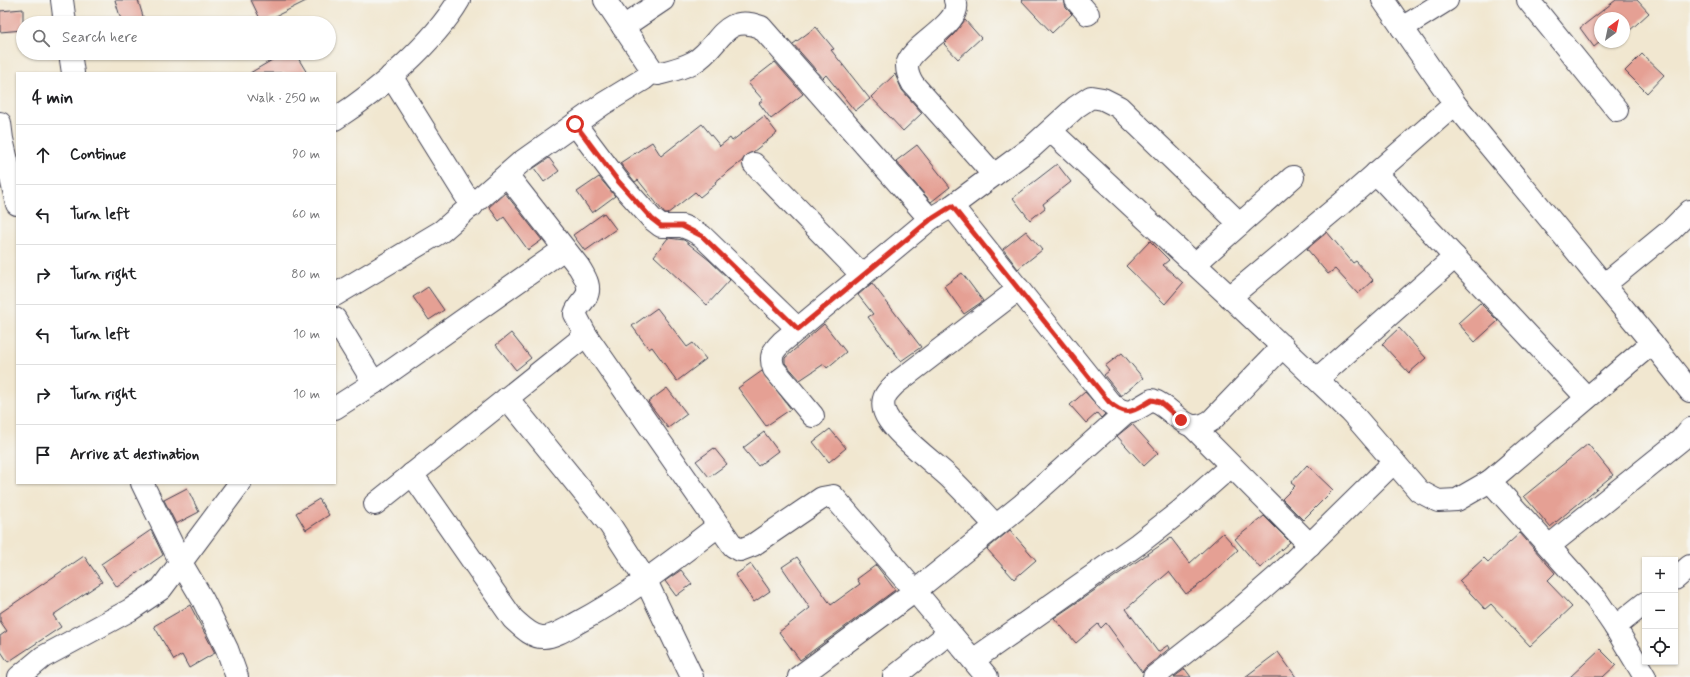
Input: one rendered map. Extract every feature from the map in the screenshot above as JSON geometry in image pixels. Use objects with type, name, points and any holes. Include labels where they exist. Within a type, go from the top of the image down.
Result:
[{"type":"street","points":[[62,0],[64,16]]},
{"type":"street","points":[[336,118],[392,76],[446,20],[459,0]]},
{"type":"street","points":[[605,0],[653,71],[658,74],[676,70],[694,62],[736,24],[749,22],[761,28],[930,220]]},
{"type":"street","points":[[623,27],[663,0]]},
{"type":"street","points":[[956,0],[957,4],[954,14],[948,22],[911,57],[907,66],[909,76],[913,84],[994,175]]},
{"type":"street","points":[[1383,0],[1455,104],[1652,343],[1690,392]]},
{"type":"street","points":[[1402,28],[1447,0]]},
{"type":"street","points":[[1528,0],[1617,110]]},
{"type":"street","points":[[71,60],[73,72]]},
{"type":"street","points":[[336,294],[442,231],[520,163],[603,104],[644,79],[653,71]]},
{"type":"street","points":[[392,76],[472,206]]},
{"type":"street","points":[[813,416],[774,369],[771,361],[772,353],[782,342],[930,220],[952,206],[994,175],[1051,131],[1076,107],[1091,97],[1103,99],[1119,107],[1240,224]]},
{"type":"street","points":[[1230,296],[1376,173],[1455,104]]},
{"type":"street","points":[[0,123],[4,176],[16,202]]},
{"type":"street","points":[[575,124],[618,181],[652,219],[661,226],[682,226],[702,236],[798,329]]},
{"type":"street","points":[[1051,131],[1230,296],[1351,412],[1419,492],[1438,501],[1456,500],[1490,481],[1652,343]]},
{"type":"street","points":[[754,164],[862,275]]},
{"type":"street","points":[[1376,173],[1588,398]]},
{"type":"street","points":[[506,175],[579,267],[588,282],[589,290],[575,314],[586,335],[733,546],[740,550],[753,545],[822,498],[833,496],[915,590],[983,673],[1138,544],[1179,512],[1231,466]]},
{"type":"street","points":[[1195,264],[1293,177]]},
{"type":"street","points":[[952,206],[1117,410],[1126,412],[1135,410],[1152,400],[1160,402],[1181,420],[1193,427],[1310,545]]},
{"type":"street","points":[[1604,285],[1671,230],[1690,211]]},
{"type":"street","points":[[336,407],[374,383],[564,249]]},
{"type":"street","points":[[1317,379],[1455,257]]},
{"type":"street","points":[[995,525],[949,477],[899,432],[889,420],[885,412],[883,402],[885,395],[895,384],[1019,290]]},
{"type":"street","points":[[336,321],[374,383]]},
{"type":"street","points":[[375,504],[586,335]]},
{"type":"street","points":[[1193,427],[1203,427],[1212,420],[1283,346]]},
{"type":"street","points":[[507,398],[605,519],[646,581],[691,677]]},
{"type":"street","points":[[799,677],[915,590],[1056,476],[1126,412]]},
{"type":"street","points":[[1549,546],[1681,440],[1690,429]]},
{"type":"street","points":[[1154,677],[1239,610],[1280,574],[1394,462]]},
{"type":"street","points":[[412,474],[513,618],[534,635],[543,637],[566,629],[593,615],[646,581],[718,526]]},
{"type":"street","points":[[1490,481],[1596,599],[1645,677]]},
{"type":"street","points":[[142,484],[180,561],[203,600],[227,649],[237,677]]},
{"type":"street","points":[[19,677],[43,658],[130,610],[161,589],[180,561],[239,484]]},
{"type":"street","points":[[1615,627],[1642,605]]},
{"type":"street","points":[[894,677],[949,633]]},
{"type":"building","points":[[115,0],[138,0],[143,16],[120,16]]},
{"type":"building","points":[[251,0],[308,0],[276,16],[259,16]]},
{"type":"building","points":[[1021,0],[1064,0],[1066,8],[1072,14],[1052,33]]},
{"type":"building","points":[[1616,0],[1637,0],[1649,13],[1630,30],[1630,12],[1601,12]]},
{"type":"building","points":[[23,9],[23,16],[16,16],[16,31],[0,32],[0,11]]},
{"type":"building","points":[[1594,17],[1594,47],[1580,28]]},
{"type":"building","points":[[965,20],[981,38],[958,59],[944,44]]},
{"type":"building","points":[[816,27],[834,49],[831,50],[870,99],[855,111],[826,75],[823,78],[793,44]]},
{"type":"building","points":[[1642,54],[1664,75],[1647,93],[1625,71]]},
{"type":"building","points":[[272,60],[299,60],[306,72],[252,72]]},
{"type":"building","points":[[775,62],[803,94],[771,119],[759,103],[763,100],[748,83]]},
{"type":"building","points":[[895,74],[902,90],[922,113],[903,131],[871,97]]},
{"type":"building","points":[[764,116],[777,133],[753,152],[746,155],[742,161],[715,182],[716,184],[700,197],[695,192],[667,214],[665,214],[638,180],[635,182],[620,163],[652,142],[661,156],[702,124],[720,146],[730,138],[732,141]]},
{"type":"building","points":[[917,145],[950,187],[931,202],[896,161]]},
{"type":"building","points":[[549,158],[559,171],[544,182],[534,168]]},
{"type":"building","points":[[1057,164],[1071,182],[1043,204],[1045,208],[1030,220],[1013,198]]},
{"type":"building","points":[[599,177],[615,196],[592,213],[577,192]]},
{"type":"building","points":[[505,193],[542,240],[528,250],[504,217],[499,221],[489,207]]},
{"type":"building","points":[[604,213],[616,229],[585,251],[573,235]]},
{"type":"building","points":[[1026,231],[1042,250],[1018,269],[1003,249]]},
{"type":"building","points":[[1327,232],[1353,263],[1356,261],[1373,280],[1358,294],[1335,269],[1328,274],[1307,249]]},
{"type":"building","points":[[668,238],[684,240],[709,260],[730,280],[707,305],[654,256]]},
{"type":"building","points":[[1150,241],[1169,260],[1163,265],[1183,283],[1165,304],[1126,266]]},
{"type":"building","points":[[962,273],[983,301],[964,314],[944,286]]},
{"type":"building","points":[[872,283],[921,347],[901,361],[868,317],[873,314],[858,295]]},
{"type":"building","points":[[428,287],[444,310],[429,320],[413,297]]},
{"type":"building","points":[[1480,303],[1498,321],[1475,342],[1458,323]]},
{"type":"building","points":[[657,308],[687,347],[693,343],[706,359],[677,381],[652,347],[649,349],[632,326]]},
{"type":"building","points":[[824,324],[846,352],[827,368],[824,364],[800,380],[785,363],[785,358]]},
{"type":"building","points":[[1399,328],[1426,358],[1409,373],[1382,344]]},
{"type":"building","points":[[511,333],[531,358],[516,370],[496,345]]},
{"type":"building","points":[[1122,353],[1143,378],[1121,396],[1104,375],[1109,371],[1105,366]]},
{"type":"building","points":[[762,371],[791,409],[766,426],[738,388]]},
{"type":"building","points":[[667,388],[687,414],[668,428],[648,402]]},
{"type":"building","points":[[1085,392],[1105,414],[1101,418],[1097,413],[1086,423],[1070,405]]},
{"type":"building","points":[[1132,424],[1158,453],[1144,466],[1117,436]]},
{"type":"building","points":[[830,429],[846,448],[829,462],[813,442]]},
{"type":"building","points":[[764,432],[778,451],[758,466],[743,448]]},
{"type":"building","points":[[1588,444],[1613,475],[1550,527],[1524,496]]},
{"type":"building","points":[[714,448],[727,464],[709,477],[696,461]]},
{"type":"building","points":[[1307,465],[1333,490],[1303,520],[1282,499],[1295,486],[1291,483]]},
{"type":"building","points":[[187,488],[199,512],[176,524],[164,500]]},
{"type":"building","points":[[319,499],[329,515],[306,530],[296,513]]},
{"type":"building","points":[[1264,516],[1290,542],[1260,568],[1235,539]]},
{"type":"building","points":[[151,530],[163,555],[117,587],[101,564]]},
{"type":"building","points":[[1010,530],[1036,560],[1014,579],[987,549]]},
{"type":"building","points":[[1223,533],[1238,550],[1200,584],[1186,594],[1169,572],[1126,609],[1158,652],[1168,645],[1170,648],[1142,672],[1106,623],[1101,628],[1098,624],[1076,643],[1054,618],[1171,538],[1190,563]]},
{"type":"building","points":[[1520,533],[1555,573],[1547,581],[1572,607],[1530,646],[1491,604],[1485,609],[1459,581],[1484,558],[1488,562]]},
{"type":"building","points":[[84,556],[102,582],[53,615],[61,627],[8,662],[0,650],[0,636],[7,631],[0,621],[0,613]]},
{"type":"building","points":[[797,557],[831,605],[860,584],[857,579],[876,565],[895,590],[800,660],[779,632],[810,608],[782,567]]},
{"type":"building","points":[[751,564],[770,591],[754,602],[735,575]]},
{"type":"building","points":[[681,570],[692,584],[676,596],[665,581]]},
{"type":"building","points":[[190,605],[215,653],[189,668],[182,655],[174,660],[154,626]]},
{"type":"building","points":[[1600,649],[1616,665],[1603,677],[1570,677]]},
{"type":"building","points":[[1278,652],[1296,677],[1245,677]]},
{"type":"building","points":[[1185,669],[1191,677],[1174,677]]},
{"type":"route","points":[[575,124],[618,181],[652,219],[661,226],[682,226],[702,236],[798,329],[930,220],[952,206],[1117,410],[1126,412],[1135,410],[1152,400],[1160,402],[1181,420]]}]
